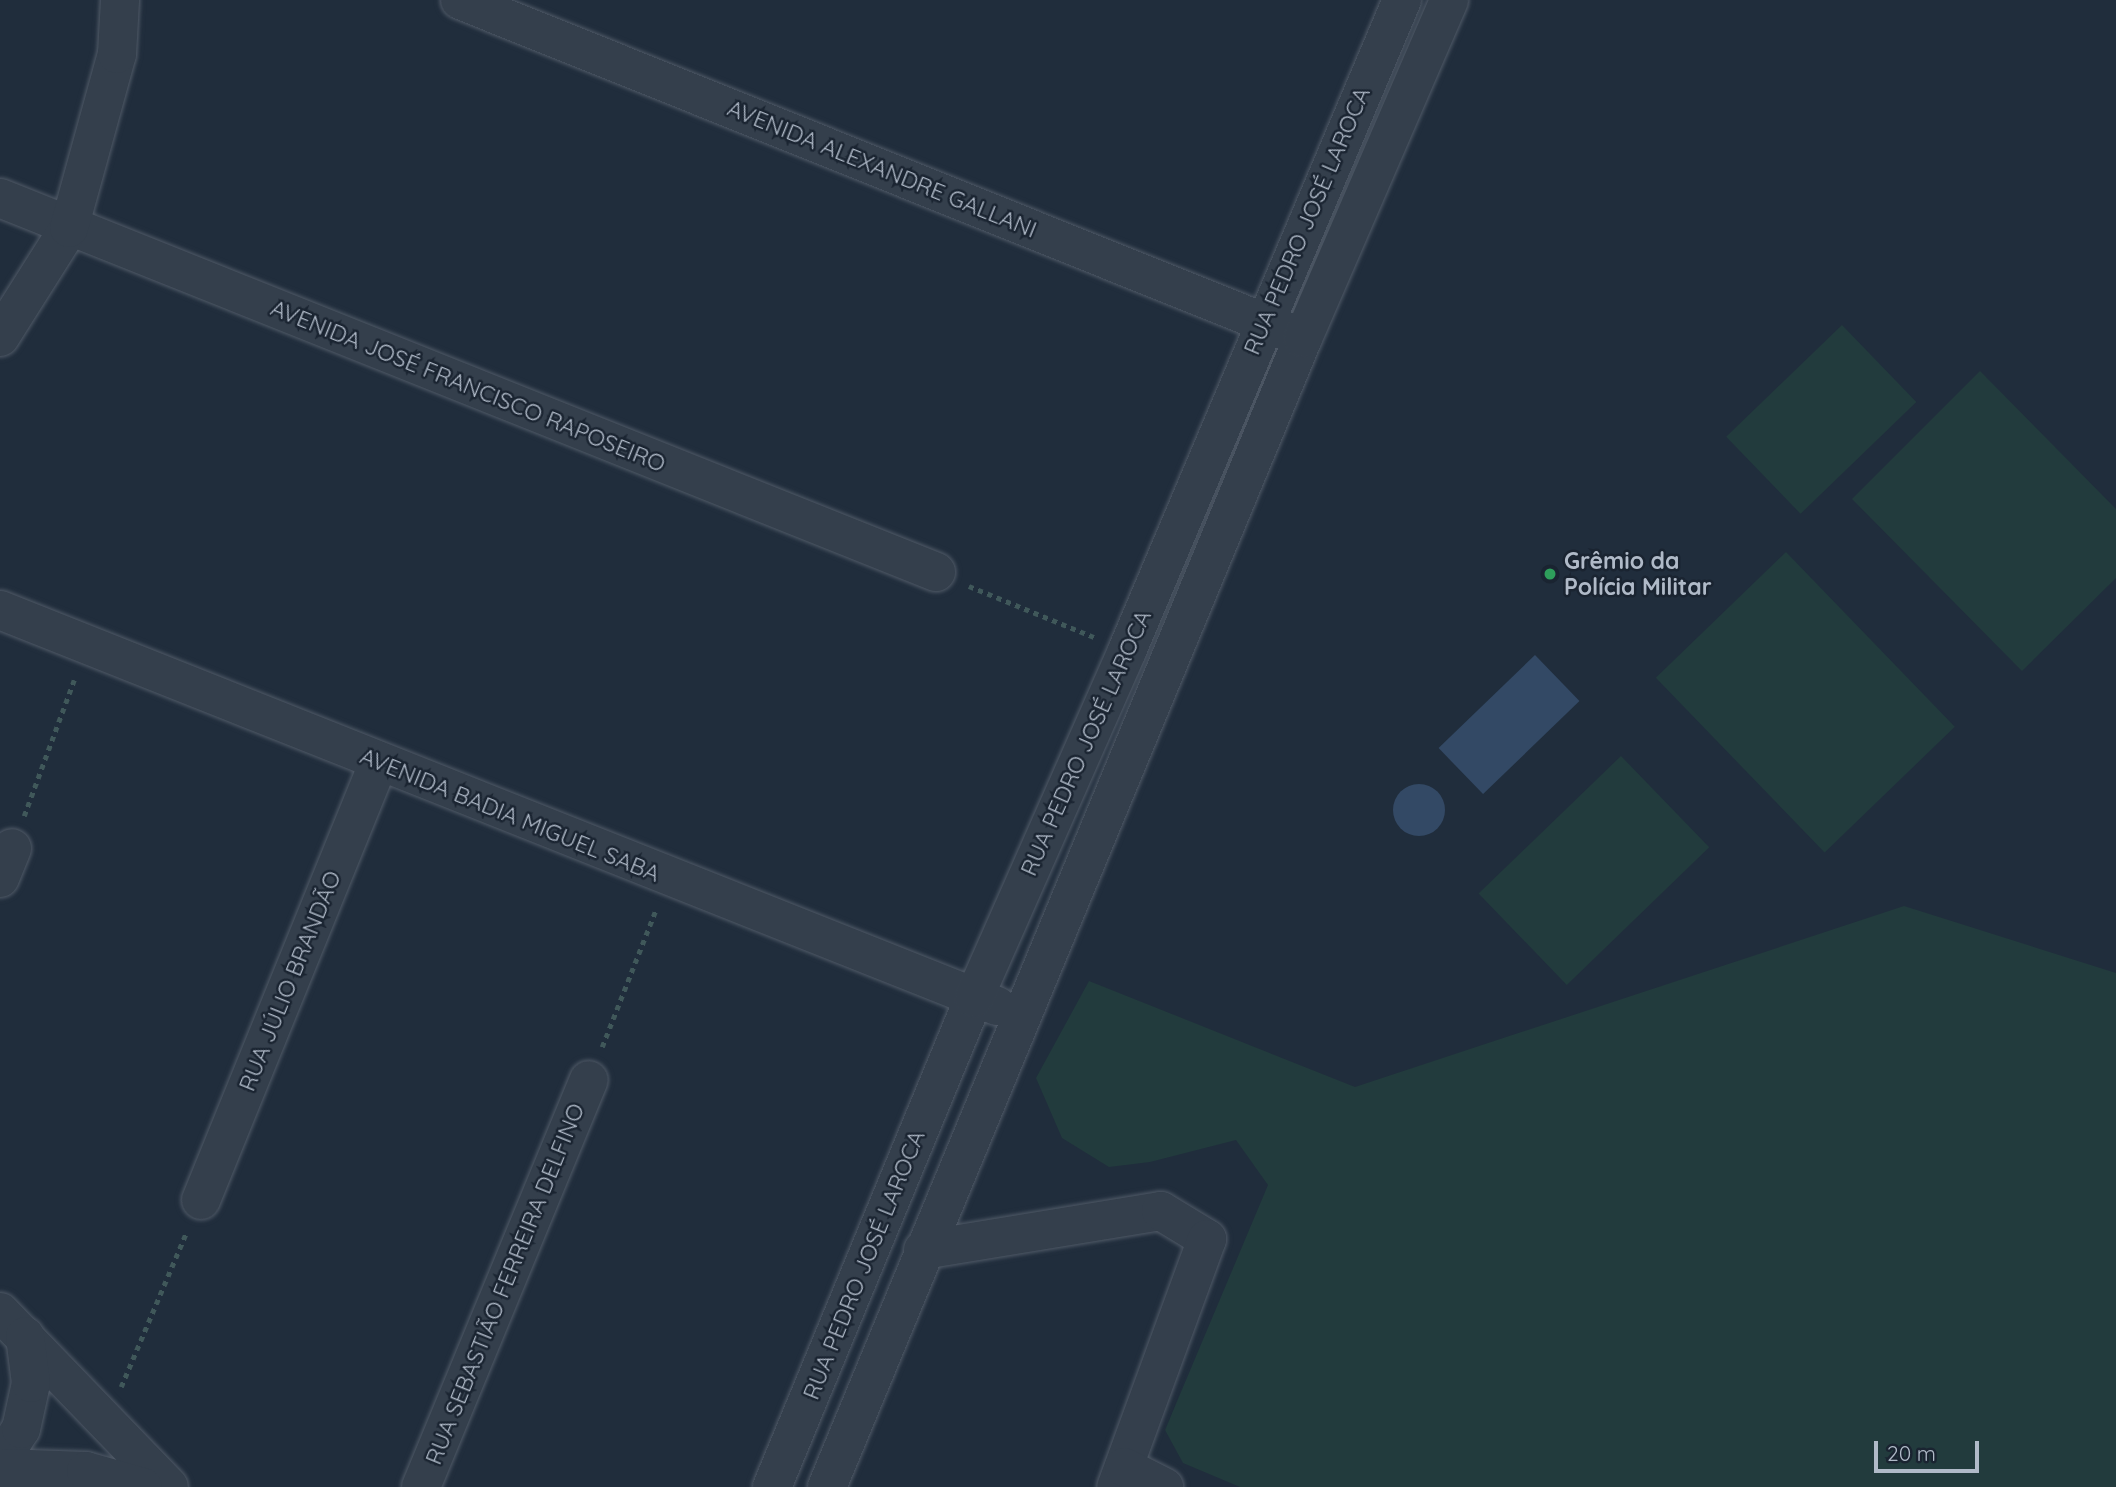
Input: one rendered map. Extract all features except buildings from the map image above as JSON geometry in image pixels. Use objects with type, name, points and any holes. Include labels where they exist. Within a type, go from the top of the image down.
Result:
[{"type":"street","points":[[0,337],[69,228],[117,54],[120,0]]},
{"type":"street","name":"AVENIDA ALEXANDRE GALLANI","points":[[460,0],[1303,338]]},
{"type":"street","name":"RUA PEDRO JOSÉ LAROCA","points":[[772,1487],[974,998],[1127,650],[1402,0]]},
{"type":"street","name":"RUA PEDRO JOSÉ LAROCA","points":[[827,1487],[1303,338],[1437,4]]},
{"type":"street","name":"AVENIDA JOSÉ FRANCISCO RAPOSEIRO","points":[[0,198],[69,228],[936,572]]},
{"type":"street","name":"AVENIDA BADIA MIGUEL SABA","points":[[0,610],[668,879],[1022,1015]]},
{"type":"street","name":"RUA JÚLIO BRANDÃO","points":[[201,1200],[379,762]]},
{"type":"street","name":"RUA SEBASTIÃO FERREIRA DELFINO","points":[[421,1487],[589,1080]]},
{"type":"street","points":[[923,1250],[1161,1212],[1207,1239],[1120,1477],[1164,1487]]},
{"type":"street","points":[[12,1324],[169,1487]]},
{"type":"street","points":[[0,1461],[21,1429],[31,1383],[12,1324]]},
{"type":"street","points":[[0,1468],[86,1471],[143,1487]]},
{"type":"path","points":[[936,572],[1127,650]]},
{"type":"path","points":[[6,863],[86,646]]},
{"type":"path","points":[[589,1080],[668,879]]},
{"type":"path","points":[[106,1420],[201,1200]]},
{"type":"green space","points":[[1842,325],[1916,402],[1801,514],[1726,437]]},
{"type":"green space","points":[[1980,371],[2116,509],[2116,578],[2022,671],[1852,499]]},
{"type":"green space","points":[[1786,552],[1955,727],[1825,853],[1656,678]]},
{"type":"green space","points":[[1621,756],[1709,847],[1567,985],[1479,894]]},
{"type":"green space","points":[[1904,906],[2116,973],[2116,1487],[1240,1487],[1183,1463],[1165,1430],[1268,1185],[1236,1140],[1150,1162],[1109,1167],[1062,1138],[1036,1078],[1089,981],[1355,1087]]},
{"type":"water","points":[[1535,655],[1579,701],[1483,794],[1439,748]]},
{"type":"water","points":[[1419,784],[1438,791],[1445,810],[1438,829],[1419,836],[1400,829],[1393,810],[1400,791]]},
{"type":"place","name":"Grêmio da Polícia Militar","points":[[1550,574]]}]
